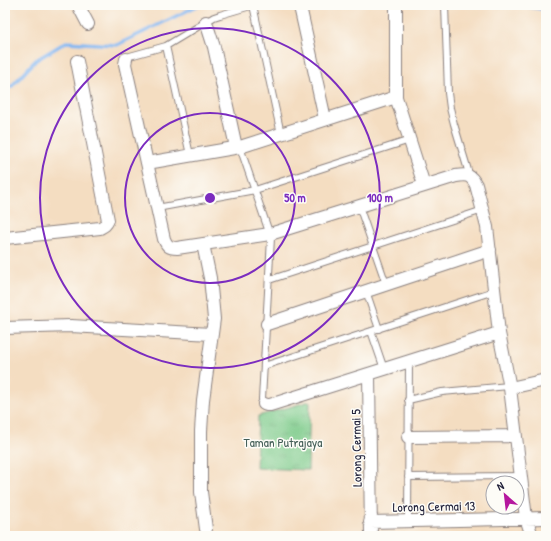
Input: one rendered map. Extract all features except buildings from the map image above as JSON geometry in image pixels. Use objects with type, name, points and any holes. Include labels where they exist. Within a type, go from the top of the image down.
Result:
[{"type":"street","points":[[78,5],[88,24]]},
{"type":"street","points":[[299,5],[325,119]]},
{"type":"street","points":[[396,5],[396,97],[424,185]]},
{"type":"street","points":[[206,22],[214,47],[238,147]]},
{"type":"street","points":[[126,59],[125,64],[157,208],[164,239],[168,247],[177,248],[270,234],[424,185],[463,174],[470,176],[476,185],[487,227],[499,333],[509,387],[521,475]]},
{"type":"street","points":[[5,238],[100,228],[104,226],[108,220],[77,61]]},
{"type":"street","points":[[147,163],[238,147],[396,97]]},
{"type":"street","points":[[203,244],[210,278],[214,319],[203,400],[201,431],[201,492],[206,529]]},
{"type":"street","points":[[267,324],[490,250]]},
{"type":"street","points":[[5,328],[71,326],[211,334]]},
{"type":"street","points":[[264,404],[270,405],[499,333]]},
{"type":"street","name":"Lorong Cermai 5","points":[[369,374],[371,536]]},
{"type":"street","points":[[509,387],[546,380]]},
{"type":"street","points":[[408,437],[516,436]]},
{"type":"street","points":[[525,510],[532,536]]},
{"type":"street","name":"Lorong Cermai 13","points":[[370,522],[546,518]]},
{"type":"lane","points":[[126,59],[130,56],[166,46],[220,15],[254,5],[280,134]]},
{"type":"lane","points":[[445,5],[448,93],[450,108],[470,176]]},
{"type":"lane","points":[[166,46],[190,156]]},
{"type":"lane","points":[[157,208],[255,190],[410,140]]},
{"type":"lane","points":[[238,147],[255,190],[272,243],[262,399],[264,404]]},
{"type":"lane","points":[[359,206],[386,284]]},
{"type":"lane","points":[[269,280],[483,210]]},
{"type":"lane","points":[[366,291],[379,329]]},
{"type":"lane","points":[[264,366],[494,292]]},
{"type":"lane","points":[[372,331],[384,369]]},
{"type":"lane","points":[[408,521],[409,361]]},
{"type":"lane","points":[[408,400],[442,392],[509,387]]},
{"type":"lane","points":[[408,477],[485,476]]},
{"type":"green space","name":"Taman Putrajaya","points":[[310,401],[308,470],[256,468],[258,416]]},
{"type":"waterway","points":[[11,87],[36,60],[66,42],[117,45],[199,5]]},
{"type":"waterway","points":[[520,5],[542,9],[546,14]]}]
